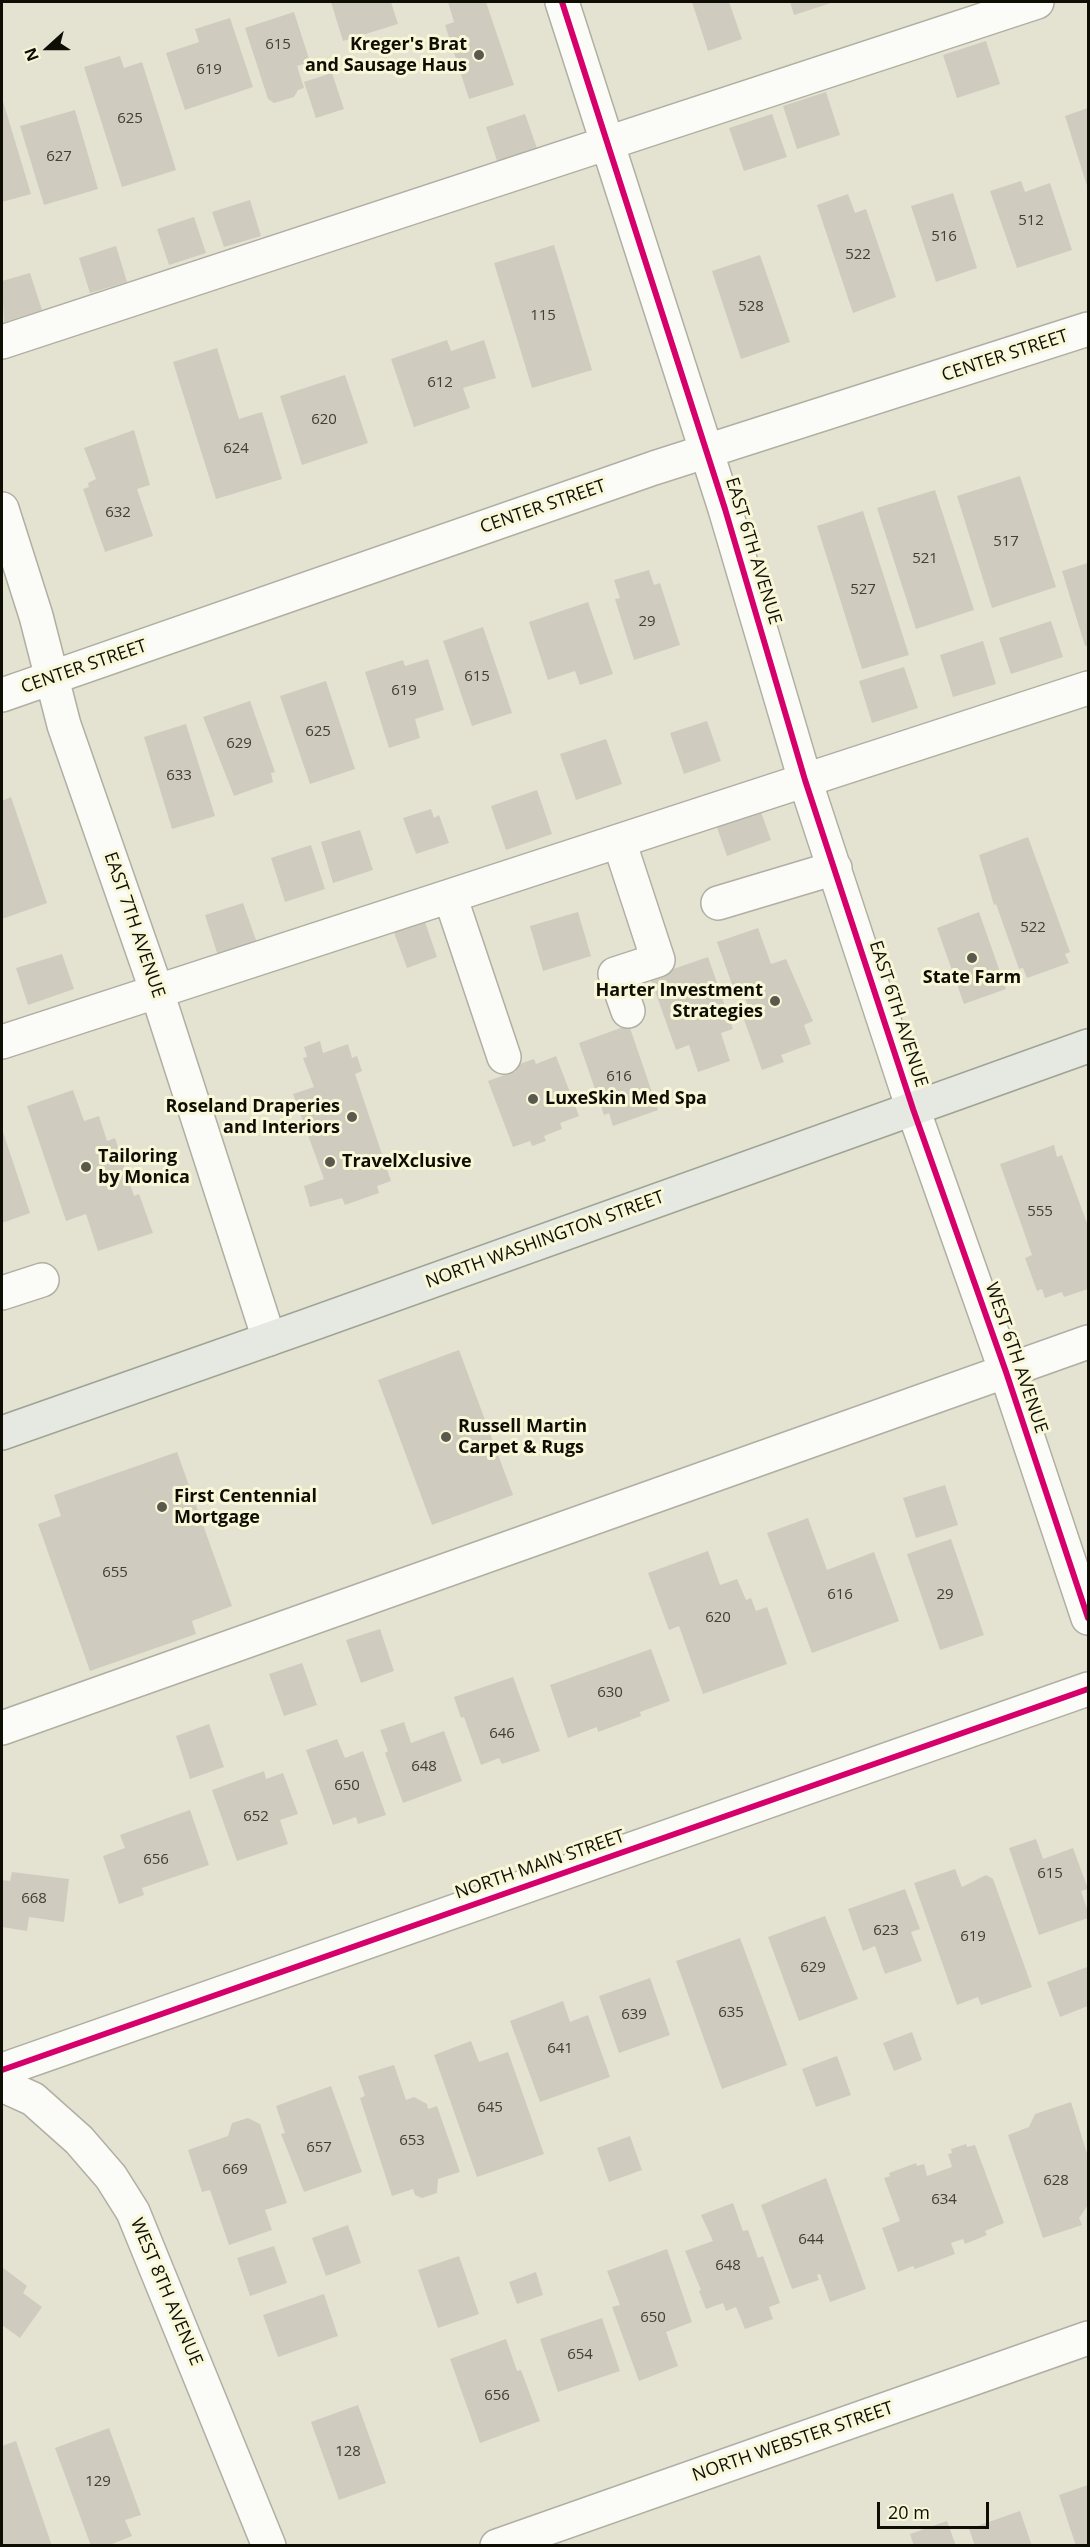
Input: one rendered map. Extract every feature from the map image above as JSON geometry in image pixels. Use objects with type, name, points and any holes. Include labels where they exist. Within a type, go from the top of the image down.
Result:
[{"type":"main road","name":"NORTH WASHINGTON STREET","points":[[2,1432],[1089,1046]]},
{"type":"street","name":"EAST 6TH AVENUE","points":[[562,2],[706,451],[805,780],[913,1109]]},
{"type":"street","points":[[2,342],[1037,2]]},
{"type":"street","name":"CENTER STREET","points":[[2,695],[706,451],[1089,329]]},
{"type":"street","name":"EAST 7TH AVENUE","points":[[2,509],[36,616],[68,736],[157,992],[269,1339]]},
{"type":"street","points":[[2,1042],[1089,688]]},
{"type":"street","points":[[619,841],[658,960],[615,974],[627,1011]]},
{"type":"street","points":[[718,903],[835,868]]},
{"type":"street","points":[[450,896],[504,1057]]},
{"type":"street","name":"WEST 6TH AVENUE","points":[[913,1109],[1006,1372],[1089,1618]]},
{"type":"street","points":[[2,1293],[42,1280]]},
{"type":"street","points":[[2,1728],[1089,1342]]},
{"type":"street","name":"NORTH MAIN STREET","points":[[2,2070],[1089,1689]]},
{"type":"street","name":"WEST 8TH AVENUE","points":[[2,2085],[33,2099],[64,2124],[111,2177],[133,2212],[269,2546]]},
{"type":"street","name":"NORTH WEBSTER STREET","points":[[497,2546],[1089,2338]]},
{"type":"building","points":[[331,2],[391,2],[398,24],[343,41]]},
{"type":"building","name":"Kreger's Brat and Sausage Haus","points":[[448,2],[486,2],[514,85],[469,99],[445,25],[454,22]]},
{"type":"building","points":[[692,2],[729,2],[742,39],[708,51]]},
{"type":"building","points":[[790,2],[831,2],[831,3],[794,15]]},
{"type":"building","points":[[294,12],[310,62],[297,66],[304,88],[298,90],[294,97],[274,103],[268,99],[245,28]]},
{"type":"building","points":[[230,18],[253,87],[185,110],[166,53],[199,42],[195,29]]},
{"type":"building","points":[[986,41],[1000,84],[957,98],[943,55]]},
{"type":"building","points":[[120,56],[124,68],[142,62],[176,170],[122,187],[84,67]]},
{"type":"building","points":[[332,73],[344,109],[316,118],[304,82]]},
{"type":"building","points":[[826,92],[840,135],[797,149],[783,106]]},
{"type":"building","points":[[2,98],[31,194],[2,202]]},
{"type":"building","points":[[1088,108],[1088,189],[1065,116]]},
{"type":"building","points":[[75,110],[98,189],[44,205],[20,126]]},
{"type":"building","points":[[525,114],[538,151],[498,164],[486,127]]},
{"type":"building","points":[[772,114],[787,157],[744,171],[729,128]]},
{"type":"building","points":[[1021,181],[1025,192],[1050,183],[1072,250],[1017,268],[990,191]]},
{"type":"building","points":[[953,193],[977,268],[936,282],[911,206]]},
{"type":"building","points":[[848,194],[855,213],[866,209],[896,297],[853,313],[817,205]]},
{"type":"building","points":[[250,200],[261,236],[224,247],[212,212]]},
{"type":"building","points":[[194,217],[206,253],[169,265],[157,229]]},
{"type":"building","points":[[554,245],[592,370],[532,388],[494,263]]},
{"type":"building","points":[[116,246],[127,282],[90,293],[79,258]]},
{"type":"building","points":[[760,255],[790,342],[741,359],[712,271]]},
{"type":"building","points":[[30,273],[42,310],[4,322],[2,281]]},
{"type":"building","points":[[447,340],[451,351],[484,340],[496,378],[463,388],[470,408],[414,427],[391,359]]},
{"type":"building","points":[[217,348],[239,419],[262,412],[282,479],[216,499],[173,362]]},
{"type":"building","points":[[345,375],[368,443],[302,465],[280,396]]},
{"type":"building","points":[[134,430],[150,485],[137,489],[153,536],[105,552],[83,489],[89,487],[88,483],[96,479],[84,448]]},
{"type":"building","points":[[1020,476],[1056,587],[992,608],[957,496]]},
{"type":"building","points":[[935,490],[974,610],[916,629],[877,508]]},
{"type":"building","points":[[863,511],[909,655],[862,669],[817,526]]},
{"type":"building","points":[[1088,563],[1088,645],[1085,646],[1062,571]]},
{"type":"building","points":[[649,570],[654,585],[660,583],[680,645],[634,660],[615,599],[620,598],[614,580]]},
{"type":"building","points":[[588,602],[613,674],[580,685],[575,671],[548,680],[529,622]]},
{"type":"building","points":[[1051,621],[1063,657],[1011,674],[999,638]]},
{"type":"building","points":[[483,627],[512,713],[472,726],[443,641]]},
{"type":"building","points":[[983,641],[996,684],[953,697],[940,655]]},
{"type":"building","points":[[428,659],[444,710],[415,719],[420,738],[389,748],[365,672],[403,660],[405,666]]},
{"type":"building","points":[[904,667],[918,708],[872,723],[859,681]]},
{"type":"building","points":[[326,681],[355,769],[310,784],[280,696]]},
{"type":"building","points":[[250,701],[275,772],[271,773],[273,782],[234,796],[203,717]]},
{"type":"building","points":[[707,721],[721,761],[684,774],[670,733]]},
{"type":"building","points":[[186,724],[215,816],[172,829],[144,737]]},
{"type":"building","points":[[606,739],[622,784],[576,800],[560,754]]},
{"type":"building","points":[[537,790],[552,834],[506,850],[491,806]]},
{"type":"building","points":[[11,797],[47,903],[2,919],[2,801]]},
{"type":"building","points":[[757,801],[771,840],[727,856],[713,816]]},
{"type":"building","points":[[431,809],[434,818],[439,815],[449,843],[416,854],[403,818]]},
{"type":"building","points":[[360,830],[373,870],[333,883],[321,842]]},
{"type":"building","points":[[1028,837],[1070,952],[1065,954],[1069,963],[1027,978],[1023,968],[1019,969],[996,904],[994,905],[979,855]]},
{"type":"building","points":[[311,845],[325,889],[285,902],[271,858]]},
{"type":"building","points":[[243,903],[257,943],[218,956],[205,915]]},
{"type":"building","points":[[578,912],[591,956],[543,971],[530,926]]},
{"type":"building","name":"State Farm","points":[[979,912],[1006,989],[964,1004],[937,928]]},
{"type":"building","points":[[424,919],[437,957],[407,968],[393,930]]},
{"type":"building","name":"Harter Investment Strategies","points":[[758,928],[771,964],[786,959],[813,1021],[804,1025],[811,1044],[781,1055],[784,1062],[762,1070],[741,1011],[749,1008],[742,991],[735,993],[717,942]]},
{"type":"building","points":[[62,954],[74,989],[28,1005],[16,968]]},
{"type":"building","points":[[708,957],[733,1029],[721,1033],[730,1061],[698,1072],[689,1045],[676,1050],[650,977]]},
{"type":"building","points":[[629,1025],[658,1110],[613,1126],[609,1113],[604,1115],[579,1043]]},
{"type":"building","points":[[320,1041],[323,1053],[348,1044],[352,1058],[357,1056],[362,1071],[355,1074],[391,1181],[377,1186],[379,1193],[345,1205],[342,1198],[310,1207],[304,1186],[324,1179],[293,1094],[314,1087],[303,1058],[307,1057],[304,1047]]},
{"type":"building","name":"LuxeSkin Med Spa","points":[[556,1056],[579,1116],[560,1123],[562,1129],[544,1136],[546,1141],[532,1146],[530,1141],[513,1147],[488,1081],[516,1071],[514,1066],[534,1059],[536,1064]]},
{"type":"building","name":"Tailoring by Monica","points":[[73,1090],[84,1121],[99,1116],[107,1141],[115,1138],[134,1196],[139,1194],[153,1233],[98,1251],[86,1214],[66,1221],[27,1106]]},
{"type":"building","points":[[2,1129],[30,1213],[2,1223]]},
{"type":"building","points":[[1054,1145],[1057,1157],[1062,1155],[1088,1226],[1088,1289],[1064,1297],[1062,1292],[1045,1298],[1042,1289],[1037,1291],[1025,1258],[1032,1255],[1000,1164]]},
{"type":"building","name":"Russell Martin Carpet & Rugs","points":[[459,1350],[513,1495],[432,1525],[378,1380]]},
{"type":"building","points":[[177,1452],[232,1606],[192,1621],[196,1634],[90,1671],[38,1524],[61,1516],[54,1495]]},
{"type":"building","points":[[945,1485],[958,1525],[916,1538],[903,1498]]},
{"type":"building","points":[[808,1518],[827,1570],[874,1552],[899,1621],[812,1653],[767,1533]]},
{"type":"building","points":[[951,1539],[984,1635],[940,1650],[907,1554]]},
{"type":"building","points":[[708,1551],[720,1585],[737,1579],[746,1600],[751,1598],[756,1611],[767,1607],[787,1664],[703,1694],[679,1626],[669,1630],[648,1573]]},
{"type":"building","points":[[380,1629],[394,1671],[361,1683],[346,1640]]},
{"type":"building","points":[[651,1649],[670,1701],[640,1712],[641,1716],[598,1732],[597,1727],[568,1738],[550,1685]]},
{"type":"building","points":[[302,1663],[317,1705],[284,1716],[269,1674]]},
{"type":"building","points":[[513,1677],[540,1751],[502,1764],[499,1758],[481,1765],[464,1717],[461,1718],[454,1697]]},
{"type":"building","points":[[404,1722],[411,1743],[444,1731],[462,1781],[403,1803],[385,1753],[388,1751],[380,1730]]},
{"type":"building","points":[[209,1724],[224,1767],[190,1779],[176,1736]]},
{"type":"building","points":[[337,1739],[345,1758],[363,1751],[386,1815],[358,1824],[356,1817],[333,1825],[306,1750]]},
{"type":"building","points":[[264,1771],[266,1779],[283,1773],[298,1814],[280,1820],[288,1844],[237,1861],[212,1790]]},
{"type":"building","points":[[190,1810],[209,1865],[142,1888],[144,1895],[119,1904],[103,1856],[125,1848],[120,1835]]},
{"type":"building","points":[[1036,1839],[1043,1859],[1073,1848],[1088,1889],[1081,1891],[1088,1918],[1039,1935],[1009,1848]]},
{"type":"building","points":[[955,1869],[962,1887],[986,1875],[993,1879],[1032,1987],[981,2005],[978,1997],[957,2005],[914,1883]]},
{"type":"building","points":[[12,1872],[69,1879],[64,1922],[29,1917],[27,1931],[2,1927],[2,1880],[10,1881]]},
{"type":"building","points":[[905,1889],[920,1929],[911,1932],[922,1961],[885,1974],[875,1946],[863,1951],[848,1909]]},
{"type":"building","points":[[825,1916],[858,1999],[799,2021],[768,1937]]},
{"type":"building","points":[[740,1938],[787,2065],[722,2089],[676,1961]]},
{"type":"building","points":[[1087,1967],[1088,2006],[1060,2017],[1047,1982]]},
{"type":"building","points":[[650,1978],[670,2035],[619,2053],[599,1996]]},
{"type":"building","points":[[563,2001],[570,2022],[588,2015],[610,2077],[540,2102],[510,2021]]},
{"type":"building","points":[[912,2032],[922,2060],[894,2071],[883,2043]]},
{"type":"building","points":[[471,2041],[479,2062],[508,2052],[544,2154],[477,2177],[434,2055]]},
{"type":"building","points":[[837,2056],[851,2095],[816,2107],[802,2069]]},
{"type":"building","points":[[394,2065],[406,2100],[414,2097],[427,2104],[428,2109],[437,2106],[460,2172],[438,2179],[437,2193],[422,2198],[415,2195],[413,2189],[392,2196],[360,2098],[365,2096],[358,2076]]},
{"type":"building","points":[[331,2086],[362,2172],[304,2192],[281,2134],[285,2133],[276,2106]]},
{"type":"building","points":[[1071,2102],[1088,2157],[1088,2205],[1079,2218],[1082,2225],[1043,2238],[1008,2135],[1029,2127],[1035,2114]]},
{"type":"building","points":[[248,2118],[260,2124],[287,2203],[265,2210],[272,2230],[229,2245],[210,2190],[202,2192],[188,2150],[228,2136],[232,2123]]},
{"type":"building","points":[[630,2136],[642,2170],[609,2182],[597,2148]]},
{"type":"building","points":[[966,2144],[967,2147],[975,2145],[1004,2223],[985,2231],[987,2235],[965,2244],[963,2239],[951,2243],[955,2254],[915,2269],[913,2266],[898,2272],[882,2228],[900,2221],[884,2178],[890,2176],[889,2173],[916,2163],[917,2166],[924,2164],[927,2176],[952,2167],[948,2154],[952,2153],[951,2149]]},
{"type":"building","points":[[826,2178],[866,2289],[830,2302],[820,2274],[817,2275],[819,2280],[792,2289],[761,2205]]},
{"type":"building","points":[[733,2203],[743,2231],[748,2230],[758,2258],[763,2256],[780,2303],[769,2307],[773,2319],[745,2329],[736,2307],[726,2311],[723,2303],[706,2309],[685,2251],[713,2241],[701,2215]]},
{"type":"building","points":[[348,2225],[361,2263],[326,2276],[312,2238]]},
{"type":"building","points":[[274,2246],[287,2283],[250,2296],[237,2258]]},
{"type":"building","points":[[667,2249],[692,2322],[666,2332],[678,2366],[639,2381],[612,2307],[620,2305],[607,2271]]},
{"type":"building","points":[[459,2256],[479,2314],[438,2328],[418,2270]]},
{"type":"building","points":[[2,2267],[27,2286],[23,2293],[42,2307],[20,2338],[2,2325]]},
{"type":"building","points":[[536,2272],[543,2295],[517,2304],[509,2282]]},
{"type":"building","points":[[324,2294],[338,2336],[278,2357],[263,2315]]},
{"type":"building","points":[[602,2318],[620,2371],[558,2392],[540,2339]]},
{"type":"building","points":[[506,2339],[517,2371],[521,2370],[540,2421],[480,2443],[450,2359]]},
{"type":"building","points":[[358,2405],[386,2483],[339,2500],[311,2422]]},
{"type":"building","points":[[109,2428],[141,2515],[125,2520],[132,2536],[107,2546],[91,2546],[55,2448]]},
{"type":"building","points":[[16,2441],[52,2546],[2,2546],[2,2446]]},
{"type":"building","points":[[1088,2485],[1088,2546],[1076,2546],[1059,2495]]},
{"type":"building","points":[[1020,2511],[1032,2546],[975,2546],[969,2529]]},
{"type":"building","points":[[947,2521],[956,2546],[914,2546],[910,2534]]},
{"type":"cycle path","points":[[562,2],[725,509],[805,780],[913,1109],[1006,1372],[1088,1618]]},
{"type":"cycle path","points":[[2,2070],[1088,1689]]},
{"type":"place","name":"Kreger's Brat and Sausage Haus","points":[[479,55]]},
{"type":"place","name":"State Farm","points":[[972,958]]},
{"type":"place","name":"Harter Investment Strategies","points":[[775,1001]]},
{"type":"place","name":"LuxeSkin Med Spa","points":[[533,1099]]},
{"type":"place","name":"Roseland Draperies and Interiors","points":[[352,1117]]},
{"type":"place","name":"TravelXclusive","points":[[330,1162]]},
{"type":"place","name":"Tailoring by Monica","points":[[86,1167]]},
{"type":"place","name":"Russell Martin Carpet & Rugs","points":[[446,1437]]},
{"type":"place","name":"First Centennial Mortgage","points":[[162,1507]]}]
